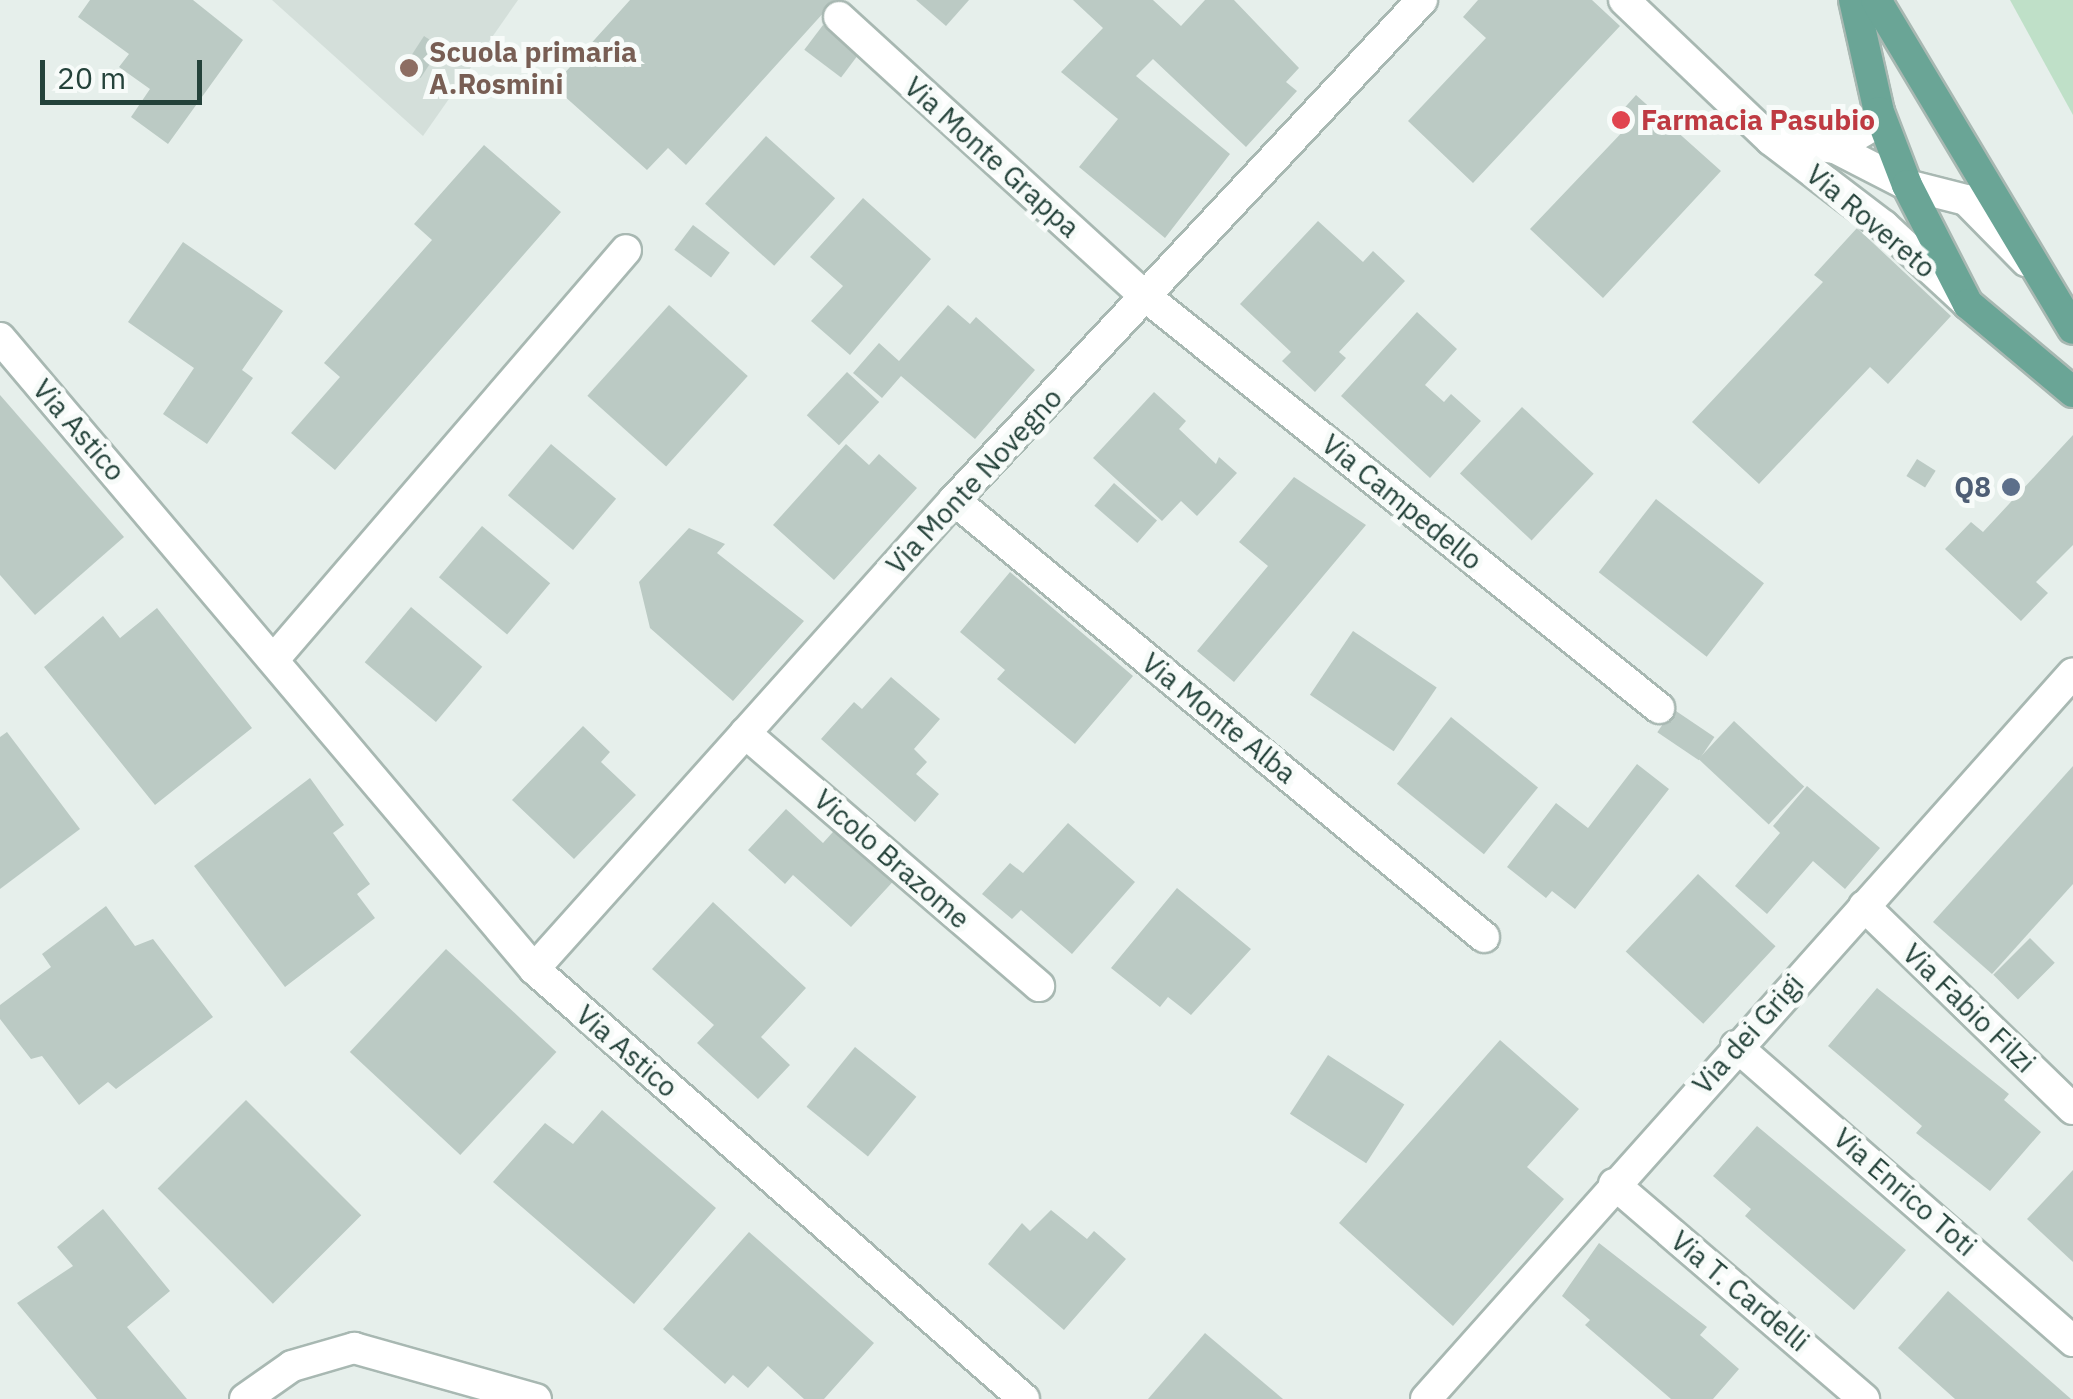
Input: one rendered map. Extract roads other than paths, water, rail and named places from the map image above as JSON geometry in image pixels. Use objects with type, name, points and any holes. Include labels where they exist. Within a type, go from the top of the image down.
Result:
[{"type":"main road","points":[[1854,0],[1879,112],[1907,185],[1968,304],[2073,392]]},
{"type":"main road","points":[[1876,0],[2031,266]]},
{"type":"main road","name":"Via Rovereto","points":[[2031,266],[2073,329]]},
{"type":"street","name":"Via Monte Novegno","points":[[534,969],[954,500],[1422,0]]},
{"type":"street","name":"Via Rovereto","points":[[1624,0],[1771,140],[1884,226],[1968,304]]},
{"type":"street","name":"Via Monte Grappa","points":[[839,18],[1145,296]]},
{"type":"street","name":"Via Rovereto","points":[[1835,148],[1874,125],[1879,112]]},
{"type":"street","name":"Via Rovereto","points":[[1771,140],[1835,148],[1907,185],[1966,200],[2031,266]]},
{"type":"street","points":[[275,658],[626,250]]},
{"type":"street","name":"Via Campedello","points":[[1145,296],[1660,708]]},
{"type":"street","name":"Via Astico","points":[[0,338],[275,658],[534,969],[1024,1399]]},
{"type":"street","name":"Via Monte Alba","points":[[954,500],[1484,937]]},
{"type":"street","name":"Via dei Grigi","points":[[1426,1399],[1736,1046],[2073,673]]},
{"type":"street","name":"Vicolo Brazome","points":[[746,733],[1038,986]]},
{"type":"street","name":"Via Fabio Filzi","points":[[1864,906],[2073,1109]]},
{"type":"street","name":"Via Enrico Toti","points":[[1736,1046],[2073,1341]]},
{"type":"street","name":"Via T. Cardelli","points":[[1614,1184],[1864,1399]]},
{"type":"street","points":[[245,1399],[292,1366],[354,1348],[536,1399]]},
{"type":"place","name":"Scuola primaria A.Rosmini","points":[[409,68]]},
{"type":"place","name":"Farmacia Pasubio","points":[[1621,120]]},
{"type":"place","name":"Q8","points":[[2011,487]]}]
